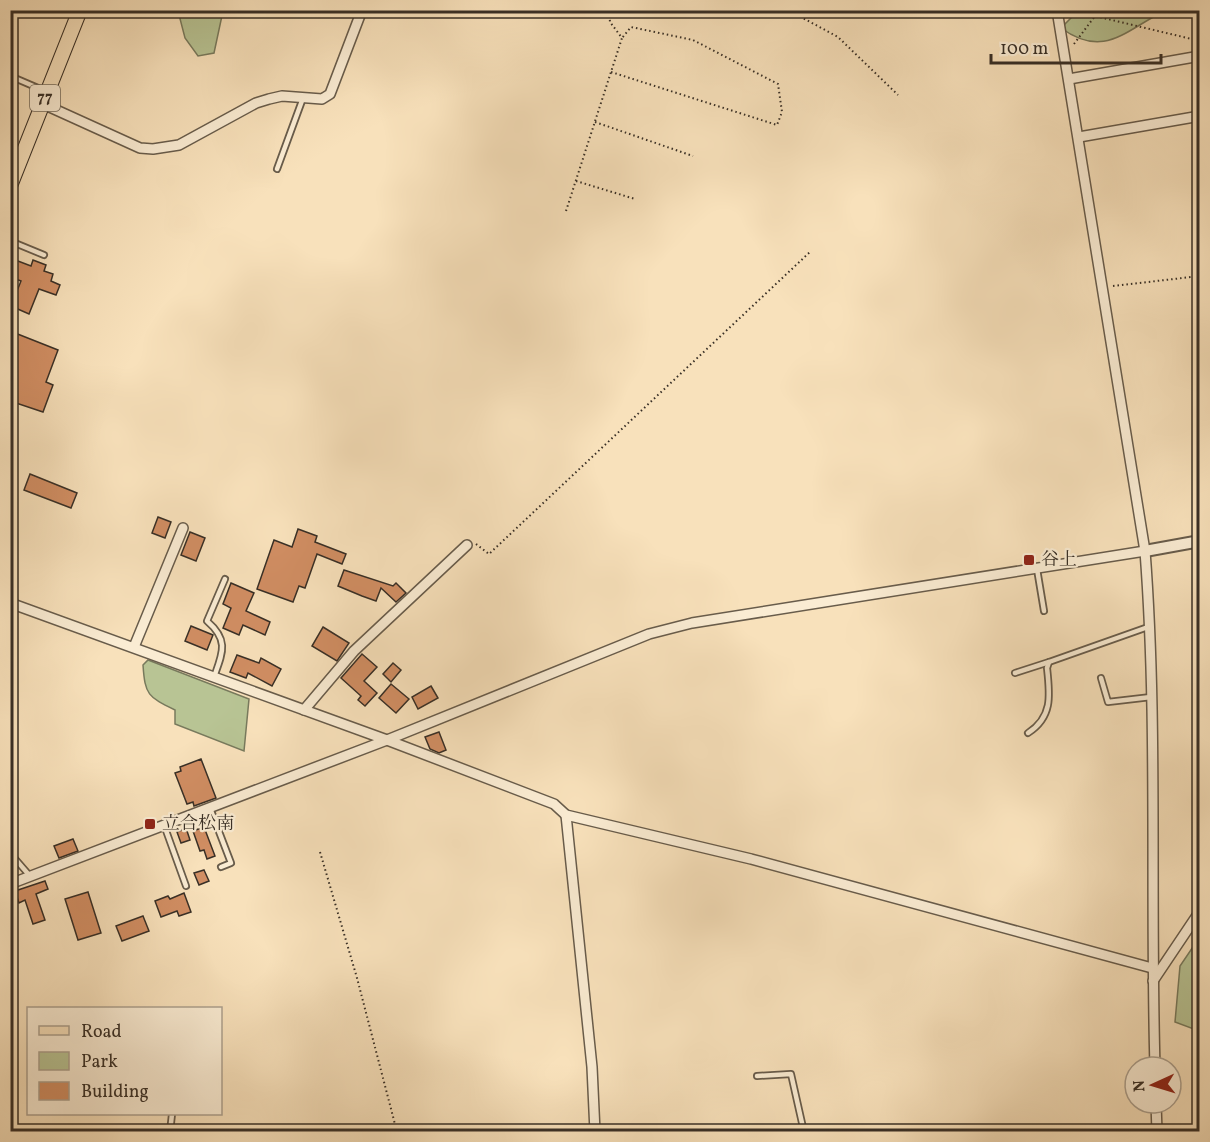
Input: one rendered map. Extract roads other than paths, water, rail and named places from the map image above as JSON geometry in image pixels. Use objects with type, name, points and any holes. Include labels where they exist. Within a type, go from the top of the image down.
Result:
[{"type":"main road","name":"77","points":[[10,186],[80,10]]},
{"type":"street","points":[[46,98],[140,148],[179,145],[256,103],[282,96],[322,99],[330,94],[362,10]]},
{"type":"street","points":[[1057,10],[1104,287],[1145,551],[1151,627],[1152,968],[1155,1055]]},
{"type":"street","points":[[1069,79],[1200,56]]},
{"type":"street","points":[[1079,137],[1200,116]]},
{"type":"street","points":[[134,647],[183,528]]},
{"type":"street","points":[[10,884],[387,740],[612,648],[660,632],[692,623],[1200,541]]},
{"type":"street","points":[[304,710],[354,651],[467,545]]},
{"type":"street","points":[[10,603],[387,740],[554,804],[566,815],[751,859],[1152,968]]},
{"type":"street","points":[[566,815],[592,1067],[595,1131]]},
{"type":"street","points":[[1153,981],[1200,911]]},
{"type":"street","points":[[1156,1115],[1157,1131]]},
{"type":"lane","points":[[10,76],[46,98]]},
{"type":"lane","points":[[277,169],[304,96]]},
{"type":"lane","points":[[10,241],[44,255]]},
{"type":"lane","points":[[1037,568],[1044,611]]},
{"type":"lane","points":[[214,677],[223,654],[223,642],[219,632],[207,621],[225,579]]},
{"type":"lane","points":[[1015,674],[1151,627]]},
{"type":"lane","points":[[1028,733],[1044,719],[1049,708],[1047,668],[1049,662]]},
{"type":"lane","points":[[1101,678],[1108,702],[1151,697]]},
{"type":"lane","points":[[210,808],[231,863],[221,867]]},
{"type":"lane","points":[[164,825],[186,886]]},
{"type":"lane","points":[[10,853],[30,876]]},
{"type":"lane","points":[[757,1076],[791,1074],[804,1131]]},
{"type":"lane","points":[[171,1131],[172,1115]]},
{"type":"place","name":"谷上","points":[[1029,560]]},
{"type":"place","name":"立合松南","points":[[150,824]]}]
